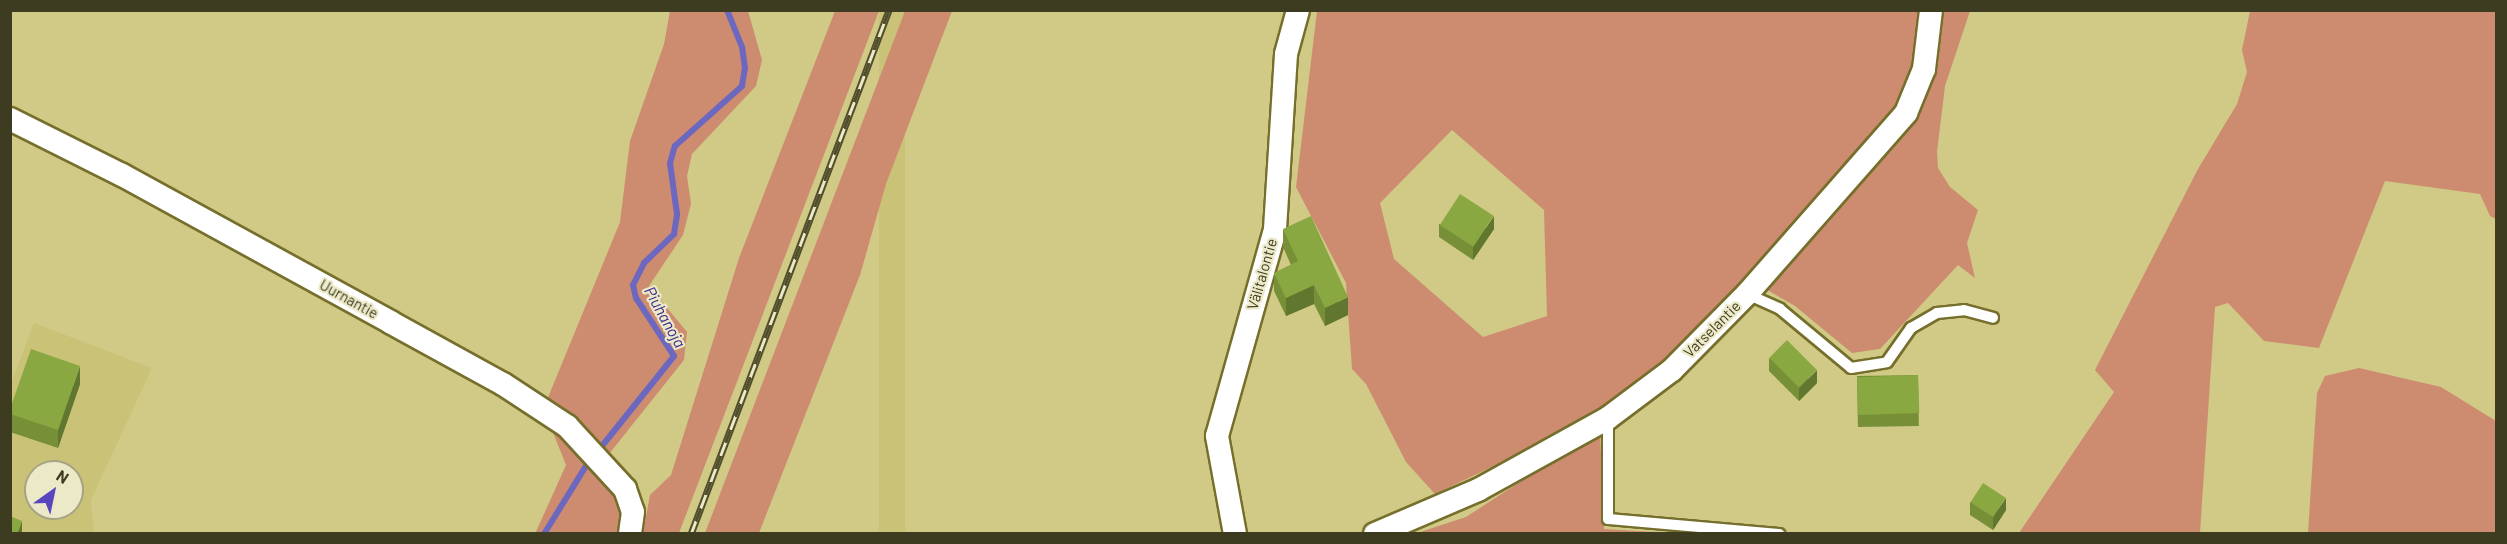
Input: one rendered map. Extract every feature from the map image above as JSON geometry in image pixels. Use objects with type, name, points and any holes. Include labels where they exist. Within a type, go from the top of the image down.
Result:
[{"type":"street","name":"Välitalontie","points":[[1235,534],[1217,436],[1275,229],[1280,198],[1286,54],[1298,10]]},
{"type":"street","name":"Vatselantie","points":[[1375,534],[1478,490],[1608,418],[1672,370],[1747,294],[1906,113],[1924,69],[1931,10]]},
{"type":"street","name":"Uurnantie","points":[[10,119],[122,175],[503,384],[567,426],[625,489],[633,512],[630,534]]},
{"type":"lane","points":[[1747,294],[1780,309],[1851,368],[1887,362],[1911,328],[1937,313],[1964,310],[1993,318]]},
{"type":"lane","points":[[1608,418],[1608,519],[1779,534]]},
{"type":"shaded area","points":[[670,11],[748,11],[762,60],[756,86],[692,154],[687,176],[691,204],[683,235],[649,286],[687,332],[684,360],[609,454],[547,400],[620,222],[630,141],[664,44]]},
{"type":"shaded area","points":[[835,11],[879,11],[679,533],[643,533],[650,495],[671,475],[739,258]]},
{"type":"shaded area","points":[[879,11],[905,11],[905,534],[879,534]]},
{"type":"shaded area","points":[[905,11],[952,11],[886,184],[860,275],[759,533],[705,533]]},
{"type":"shaded area","points":[[1317,11],[1922,11],[1916,71],[1888,119],[1707,318],[1662,362],[1614,399],[1552,438],[1435,494],[1406,462],[1366,384],[1352,369],[1346,283],[1296,187]],"holes":[[[1452,130],[1544,210],[1547,316],[1483,337],[1394,259],[1380,203]]]},
{"type":"shaded area","points":[[1939,11],[1970,11],[1945,86],[1937,152],[1938,168],[1950,187],[1978,210],[1967,243],[1975,278],[1958,265],[1880,349],[1852,353],[1795,306],[1762,287],[1905,127]]},
{"type":"shaded area","points":[[2250,11],[2496,11],[2496,219],[2490,216],[2480,194],[2385,181],[2319,348],[2264,341],[2228,303],[2215,307],[2200,533],[2019,533],[2114,392],[2095,370],[2198,169],[2237,104],[2247,72],[2242,50]]},
{"type":"shaded area","points":[[34,323],[152,368],[91,500],[94,533],[11,533],[10,386]]},
{"type":"shaded area","points":[[2359,368],[2441,387],[2496,421],[2496,533],[2308,533],[2317,393],[2325,376]]},
{"type":"shaded area","points":[[552,430],[610,484],[621,501],[621,533],[535,534],[566,465]]},
{"type":"shaded area","points":[[1600,430],[1604,529],[1671,533],[1414,534],[1466,517]]},
{"type":"building","points":[[1460,194],[1494,216],[1473,247],[1440,225]]},
{"type":"building","points":[[1311,216],[1348,297],[1325,308],[1314,285],[1286,298],[1274,273],[1298,261],[1283,229]]},
{"type":"building","points":[[1787,340],[1817,370],[1799,387],[1769,358]]},
{"type":"building","points":[[31,349],[80,366],[58,430],[10,414]]},
{"type":"building","points":[[1918,375],[1919,413],[1858,415],[1857,377]]},
{"type":"building","points":[[1983,483],[2006,498],[1993,517],[1970,502]]},
{"type":"building","points":[[10,516],[22,521],[17,534],[10,534]]},
{"type":"waterway","name":"Piuhanoja","points":[[602,446],[674,356],[636,298],[633,285],[644,263],[674,234],[677,214],[670,163],[675,146],[742,86],[745,68],[742,47],[727,10]]},
{"type":"waterway","name":"Piuhanoja","points":[[544,534],[586,466]]},
{"type":"railway","points":[[691,534],[889,10]]}]
